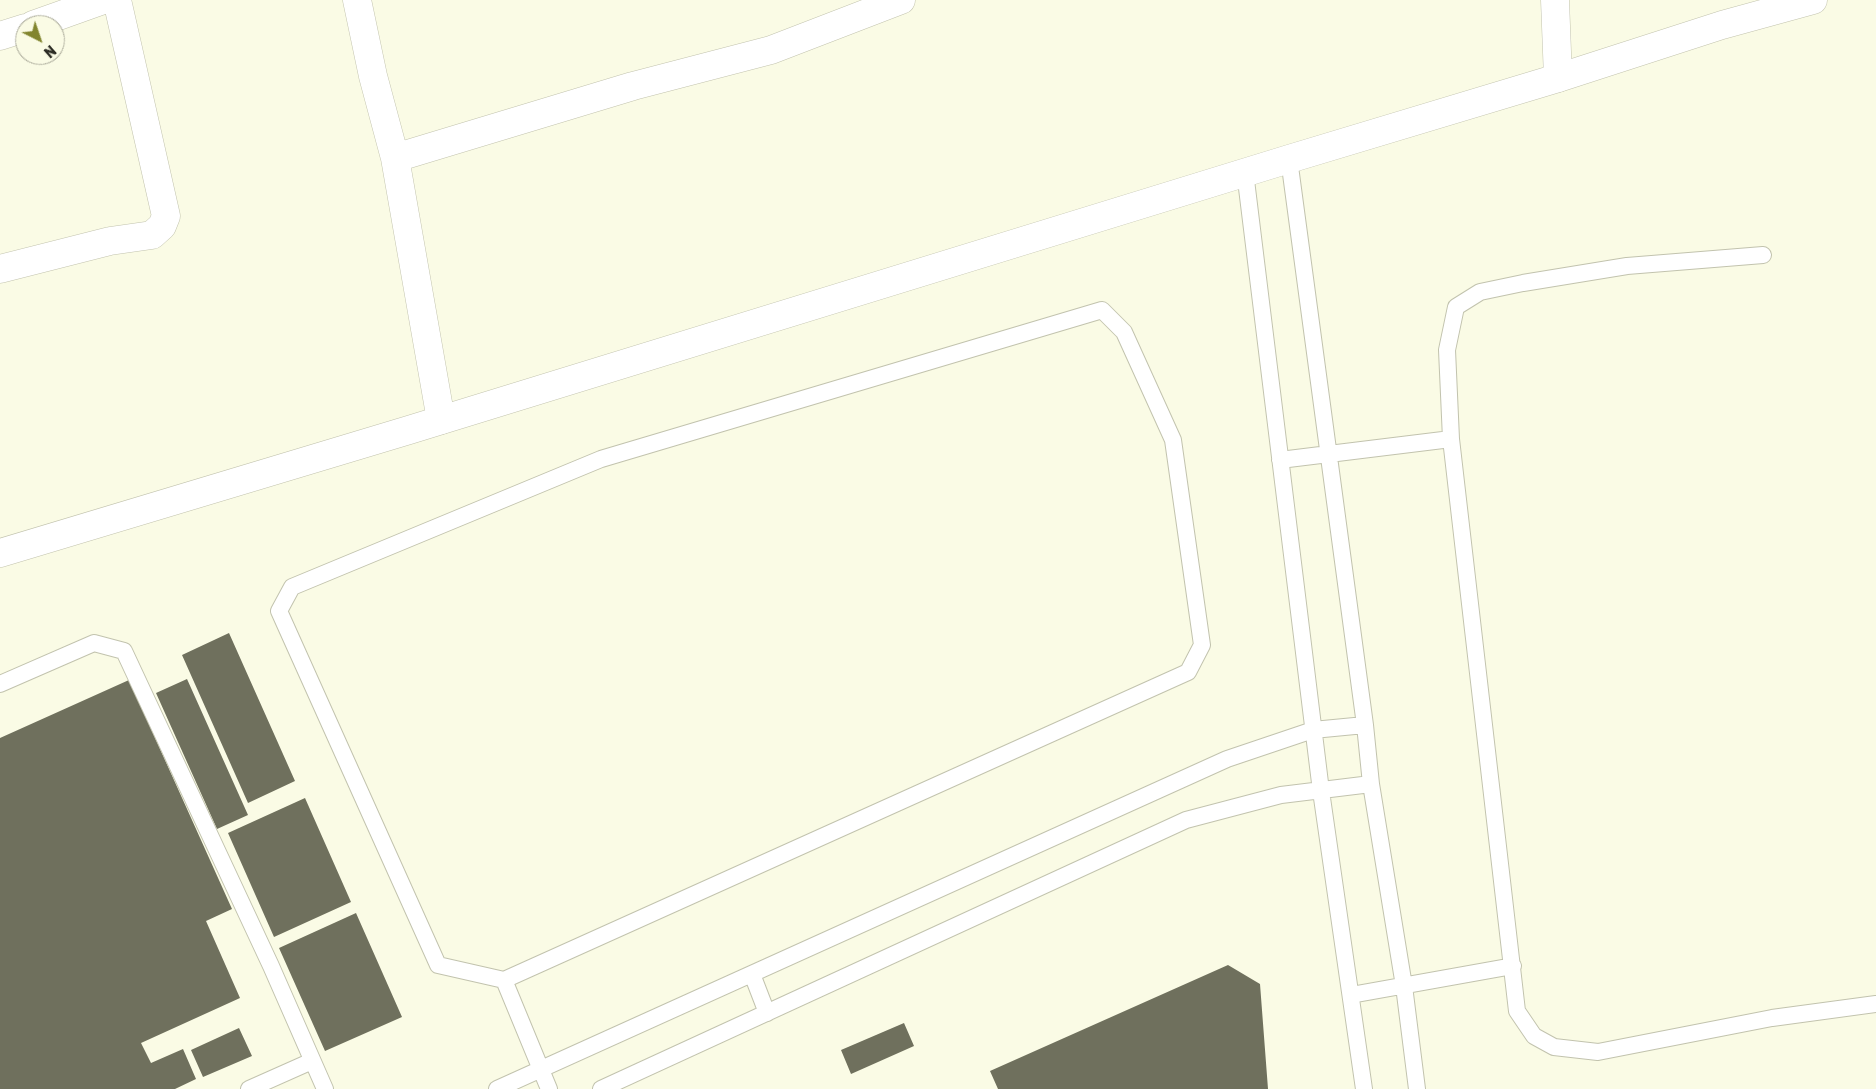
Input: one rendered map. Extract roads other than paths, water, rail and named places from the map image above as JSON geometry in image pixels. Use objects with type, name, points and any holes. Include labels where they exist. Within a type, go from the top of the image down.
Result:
[{"type":"street","points":[[61,15],[103,0]]},
{"type":"street","points":[[0,269],[110,242],[152,235],[162,226],[166,216],[117,0]]},
{"type":"street","points":[[357,0],[373,76],[395,158],[441,420]]},
{"type":"street","points":[[395,158],[633,86],[771,50],[901,0]]},
{"type":"street","points":[[1555,0],[1558,78]]},
{"type":"street","points":[[0,553],[441,420],[1722,26],[1813,0]]},
{"type":"street","points":[[0,36],[15,31]]},
{"type":"lane","points":[[1288,159],[1365,725],[1371,784],[1404,986],[1417,1089]]},
{"type":"lane","points":[[1245,172],[1320,791],[1364,1089]]},
{"type":"lane","points":[[1763,255],[1627,266],[1480,292],[1456,307],[1447,350],[1451,439],[1517,1011],[1534,1036],[1554,1047],[1598,1052],[1772,1018],[1876,1004]]},
{"type":"lane","points":[[1102,310],[1124,332],[1173,440],[1202,645],[1188,672],[504,980],[438,965],[279,611],[292,587],[601,459],[1102,310]]},
{"type":"lane","points":[[1280,460],[1451,439]]},
{"type":"lane","points":[[0,684],[94,643],[124,651],[263,949],[325,1089]]},
{"type":"lane","points":[[497,1089],[1226,759],[1313,730],[1365,725]]},
{"type":"lane","points":[[601,1089],[1186,820],[1281,795],[1371,784]]},
{"type":"lane","points":[[1351,995],[1512,966]]},
{"type":"lane","points":[[752,974],[767,1013]]},
{"type":"lane","points":[[504,980],[549,1089]]},
{"type":"lane","points":[[249,1089],[312,1061]]}]
